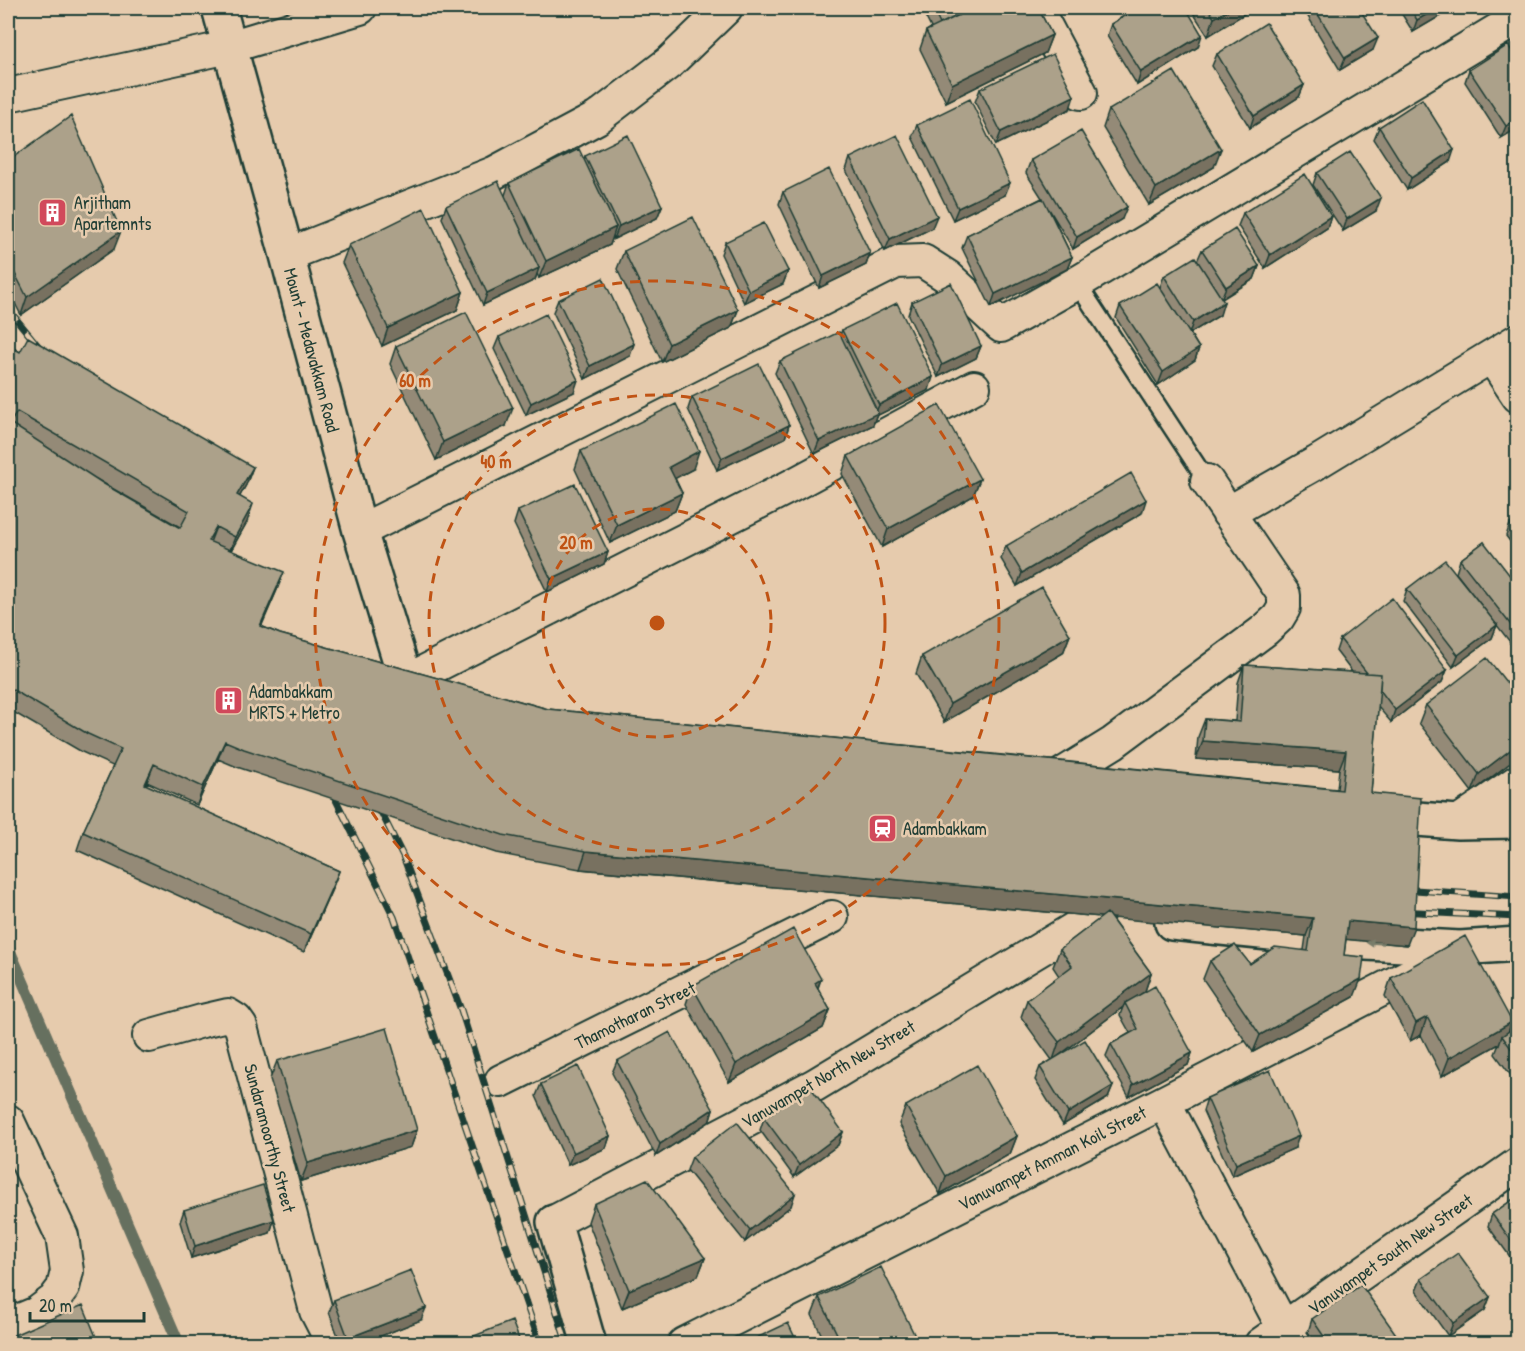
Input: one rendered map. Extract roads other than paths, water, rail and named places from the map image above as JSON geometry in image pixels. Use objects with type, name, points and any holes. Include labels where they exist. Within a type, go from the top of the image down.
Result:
[{"type":"main road","name":"Mount - Medavakkam Road","points":[[219,8],[228,48],[287,255],[403,685]]},
{"type":"main road","points":[[369,678],[403,685],[434,697]]},
{"type":"main road","points":[[1024,789],[1081,793]]},
{"type":"main road","points":[[1352,814],[1458,822],[1518,821]]},
{"type":"main road","points":[[1050,909],[1366,943],[1460,948],[1518,944]]},
{"type":"main road","points":[[554,1222],[589,1344]]},
{"type":"street","points":[[8,96],[228,48],[360,8]]},
{"type":"street","points":[[287,255],[494,173],[597,118],[670,62],[726,8]]},
{"type":"street","points":[[1036,8],[1081,93]]},
{"type":"street","points":[[360,531],[896,262],[923,261],[948,277],[1000,326],[1518,18]]},
{"type":"street","points":[[1228,513],[1316,464],[1518,340]]},
{"type":"street","points":[[1492,357],[1518,396]]},
{"type":"street","points":[[403,685],[791,486],[975,387]]},
{"type":"street","points":[[1024,789],[1113,743],[1265,630],[1278,618],[1284,608],[1284,595],[1207,481]]},
{"type":"street","points":[[1458,822],[1518,781]]},
{"type":"street","name":"Vanuvampet North New Street","points":[[554,1222],[815,1085],[1097,915]]},
{"type":"street","name":"Thamotharan Street","points":[[501,1081],[832,916]]},
{"type":"street","name":"Vanuvampet Amman Koil Street","points":[[684,1344],[1420,970]]},
{"type":"street","name":"Sundaramoorthy Street","points":[[148,1036],[228,1015],[237,1020],[241,1027],[316,1311],[333,1344]]},
{"type":"street","points":[[1164,1102],[1280,1339]]},
{"type":"street","points":[[8,1121],[62,1236],[67,1271],[63,1288],[54,1300],[37,1313],[8,1325]]},
{"type":"street","name":"Vanuvampet South New Street","points":[[1280,1339],[1518,1164]]},
{"type":"lane","points":[[1077,282],[1207,481]]},
{"type":"waterway","points":[[8,947],[179,1344]]},
{"type":"railway","points":[[8,309],[44,353]]},
{"type":"railway","points":[[329,786],[394,917],[540,1344]]},
{"type":"railway","points":[[375,800],[403,856],[461,1010],[567,1344]]},
{"type":"railway","points":[[1400,889],[1518,897]]},
{"type":"railway","points":[[1398,911],[1518,917]]},
{"type":"place","name":"Arjitham Apartemnts","points":[[53,212]]},
{"type":"place","name":"Adambakkam MRTS + Metro","points":[[228,701]]},
{"type":"place","name":"Adambakkam","points":[[882,828]]}]
